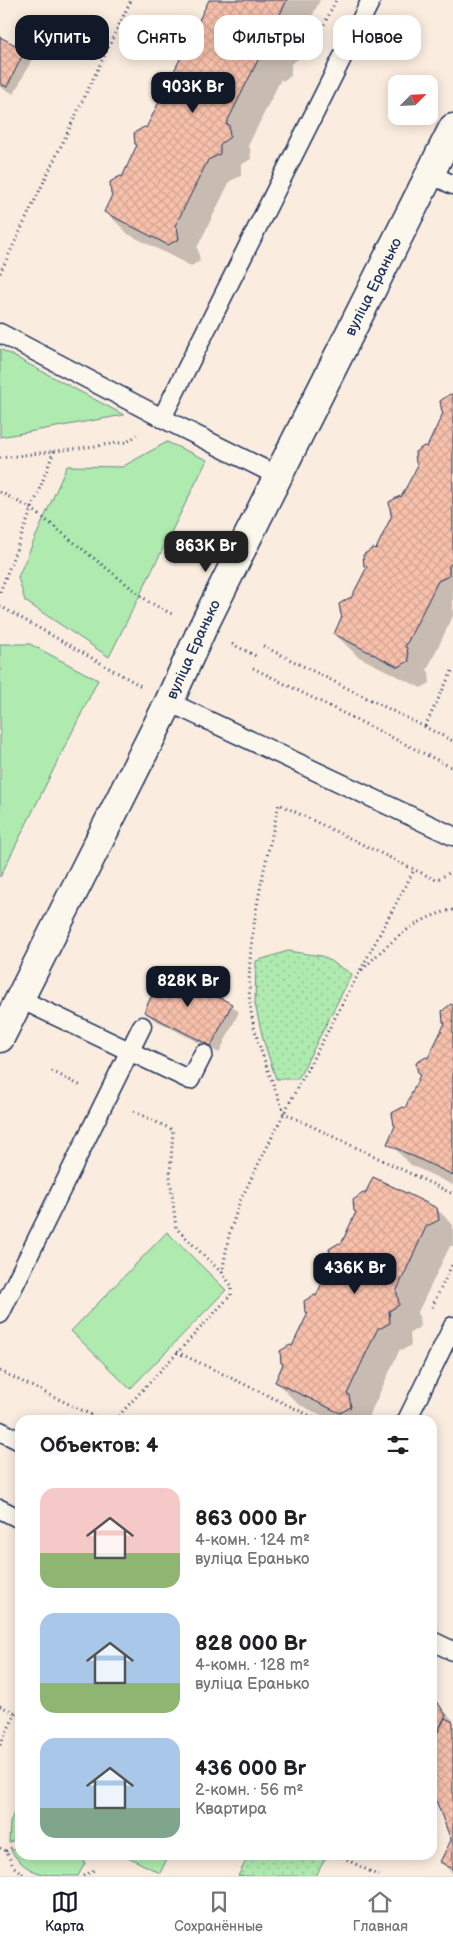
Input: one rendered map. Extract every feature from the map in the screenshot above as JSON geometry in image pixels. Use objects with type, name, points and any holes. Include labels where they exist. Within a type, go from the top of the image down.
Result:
[{"type":"street","name":"вуліца Еранько","points":[[0,1038],[169,702],[202,629],[278,476],[442,179],[453,128]]},
{"type":"lane","points":[[162,418],[371,0]]},
{"type":"lane","points":[[0,333],[278,476]]},
{"type":"lane","points":[[169,702],[453,836]]},
{"type":"lane","points":[[20,999],[190,1080],[204,1054]]},
{"type":"lane","points":[[0,1314],[142,1026]]},
{"type":"lane","points":[[409,1415],[453,1326]]},
{"type":"lane","points":[[0,1431],[15,1438]]},
{"type":"lane","points":[[0,1509],[15,1516]]},
{"type":"lane","points":[[437,1643],[453,1651]]},
{"type":"path","points":[[0,273],[131,0]]},
{"type":"path","points":[[0,458],[127,442],[162,418]]},
{"type":"path","points":[[0,592],[54,450]]},
{"type":"path","points":[[0,492],[32,509],[149,602]]},
{"type":"path","points":[[0,606],[169,702]]},
{"type":"path","points":[[264,646],[453,740]]},
{"type":"path","points":[[253,668],[453,768]]},
{"type":"path","points":[[425,726],[453,669]]},
{"type":"path","points":[[453,872],[436,880],[279,804],[259,894],[251,961],[250,1004],[259,1041],[284,1113],[453,1194]]},
{"type":"path","points":[[222,1273],[229,1236],[240,1201],[284,1113],[414,870]]},
{"type":"path","points":[[358,974],[388,944],[413,925],[440,912],[453,910]]},
{"type":"path","points":[[52,1071],[173,1130],[170,1176],[176,1228],[222,1273],[231,1285],[231,1295],[120,1415]]},
{"type":"path","points":[[177,1352],[309,1415]]},
{"type":"path","points":[[0,1371],[92,1415]]},
{"type":"path","points":[[0,1706],[15,1712]]},
{"type":"path","points":[[0,1745],[15,1718]]},
{"type":"path","points":[[6,1851],[15,1846]]},
{"type":"path","points":[[0,1848],[6,1851],[13,1866],[25,1876]]},
{"type":"path","points":[[348,1860],[379,1876]]},
{"type":"path","points":[[84,1876],[94,1870]]},
{"type":"green space","points":[[0,349],[124,415],[0,437]]},
{"type":"green space","points":[[167,442],[207,460],[109,657],[25,601],[18,577],[67,466],[122,467]]},
{"type":"green space","points":[[0,644],[30,644],[98,680],[0,877]]},
{"type":"green space","points":[[288,951],[322,956],[352,974],[298,1079],[276,1079],[263,1039],[255,1004],[256,961]]},
{"type":"green space","points":[[167,1232],[226,1290],[130,1389],[71,1331]]},
{"type":"green space","points":[[15,1810],[15,1839],[9,1843],[10,1823]]},
{"type":"green space","points":[[19,1860],[84,1860],[85,1863],[78,1876],[47,1875],[31,1870]]},
{"type":"green space","points":[[134,1860],[166,1860],[160,1873]]},
{"type":"green space","points":[[246,1860],[324,1860],[316,1876],[238,1876]]},
{"type":"building","points":[[209,0],[287,0],[280,15],[214,15],[214,60],[258,60],[226,124],[229,125],[230,137],[220,144],[220,154],[208,160],[175,226],[177,227],[179,239],[168,245],[104,212],[112,195],[110,182],[120,176],[122,177],[137,145],[135,144],[134,133],[144,127],[146,128],[163,94],[161,93],[160,81],[170,74],[172,75],[180,60],[204,60],[204,15],[202,15]]},
{"type":"building","points":[[0,37],[15,45],[15,60],[20,60],[7,87],[0,84]]},
{"type":"building","points":[[453,393],[453,563],[449,565],[449,576],[438,581],[405,647],[407,648],[409,661],[398,667],[334,634],[342,616],[339,604],[351,598],[367,567],[364,566],[363,555],[373,548],[376,549],[392,515],[389,502],[401,497],[418,465],[415,452],[424,446],[427,447],[443,413],[440,401]]},
{"type":"building","points":[[164,969],[232,1004],[211,1046],[144,1012]]},
{"type":"building","points":[[451,1004],[453,1005],[453,1175],[387,1144],[395,1126],[392,1113],[403,1107],[405,1108],[420,1075],[418,1074],[416,1063],[426,1057],[428,1058],[445,1023],[443,1022],[442,1011]]},
{"type":"building","points":[[373,1177],[437,1208],[439,1220],[427,1225],[396,1292],[399,1305],[389,1311],[390,1323],[378,1328],[347,1394],[349,1395],[351,1407],[340,1413],[275,1382],[283,1364],[281,1363],[280,1351],[290,1345],[292,1346],[308,1313],[305,1312],[304,1301],[314,1295],[316,1296],[332,1261],[329,1249],[339,1243],[341,1244],[356,1212],[354,1211],[353,1200],[363,1193],[365,1194]]},
{"type":"building","points":[[437,1703],[446,1715],[437,1733]]},
{"type":"building","points":[[445,1718],[453,1722],[453,1869],[440,1862],[451,1840],[437,1803],[437,1733]]}]
